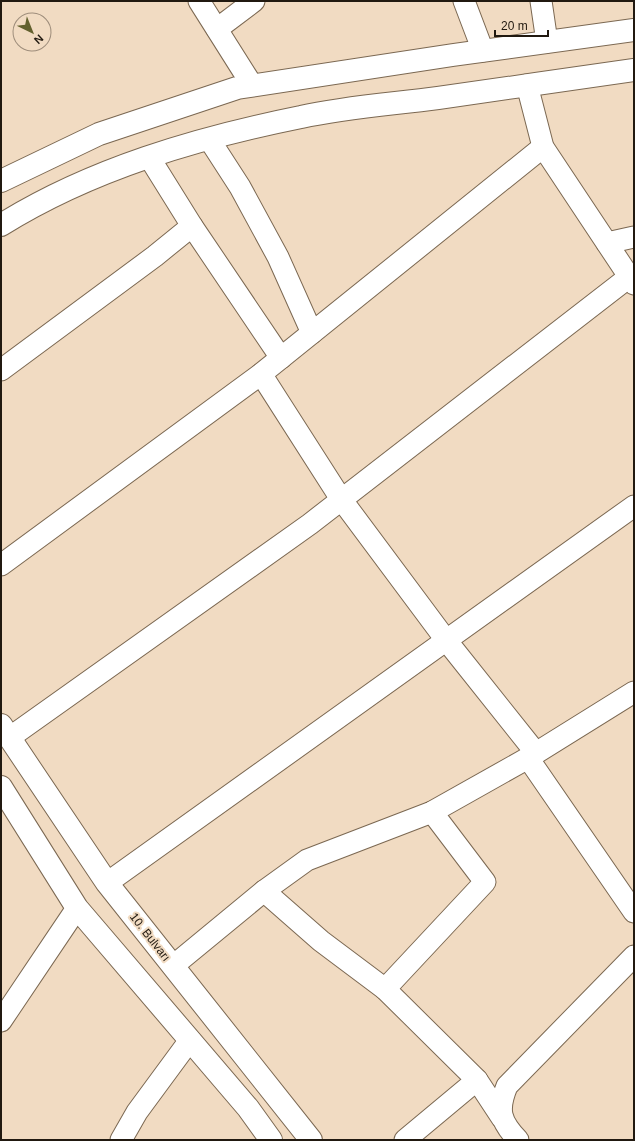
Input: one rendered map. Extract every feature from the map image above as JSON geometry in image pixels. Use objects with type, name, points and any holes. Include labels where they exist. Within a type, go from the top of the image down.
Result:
[{"type":"main road","points":[[1,181],[99,134],[237,88],[634,30]]},
{"type":"main road","points":[[1,225],[30,207],[90,179],[149,157],[209,139],[302,116],[634,70]]},
{"type":"main road","name":"10. Bulvarı","points":[[5,731],[107,883],[310,1140]]},
{"type":"main road","points":[[1,789],[78,908],[248,1108],[271,1140]]},
{"type":"street","points":[[200,1],[252,85]]},
{"type":"street","points":[[217,29],[254,1]]},
{"type":"street","points":[[464,1],[483,51]]},
{"type":"street","points":[[540,1],[547,42]]},
{"type":"street","points":[[5,731],[303,528],[632,280],[543,147],[527,85]]},
{"type":"street","points":[[209,139],[240,187],[278,257],[312,333]]},
{"type":"street","points":[[1,565],[261,374],[543,147]]},
{"type":"street","points":[[149,157],[192,226],[281,358]]},
{"type":"street","points":[[1,370],[149,261],[192,226]]},
{"type":"street","points":[[606,243],[634,236]]},
{"type":"street","points":[[261,374],[341,499],[532,756],[634,912]]},
{"type":"street","points":[[107,883],[634,506]]},
{"type":"street","points":[[173,966],[264,891],[307,860],[432,812],[532,756],[634,692]]},
{"type":"street","points":[[385,989],[485,882],[432,812]]},
{"type":"street","points":[[264,891],[321,941],[385,989],[477,1080],[509,1131],[518,1140]]},
{"type":"street","points":[[1,1021],[78,908]]},
{"type":"street","points":[[502,1118],[501,1102],[507,1086],[634,956]]},
{"type":"street","points":[[121,1140],[137,1112],[190,1040]]},
{"type":"street","points":[[405,1140],[477,1080]]}]
